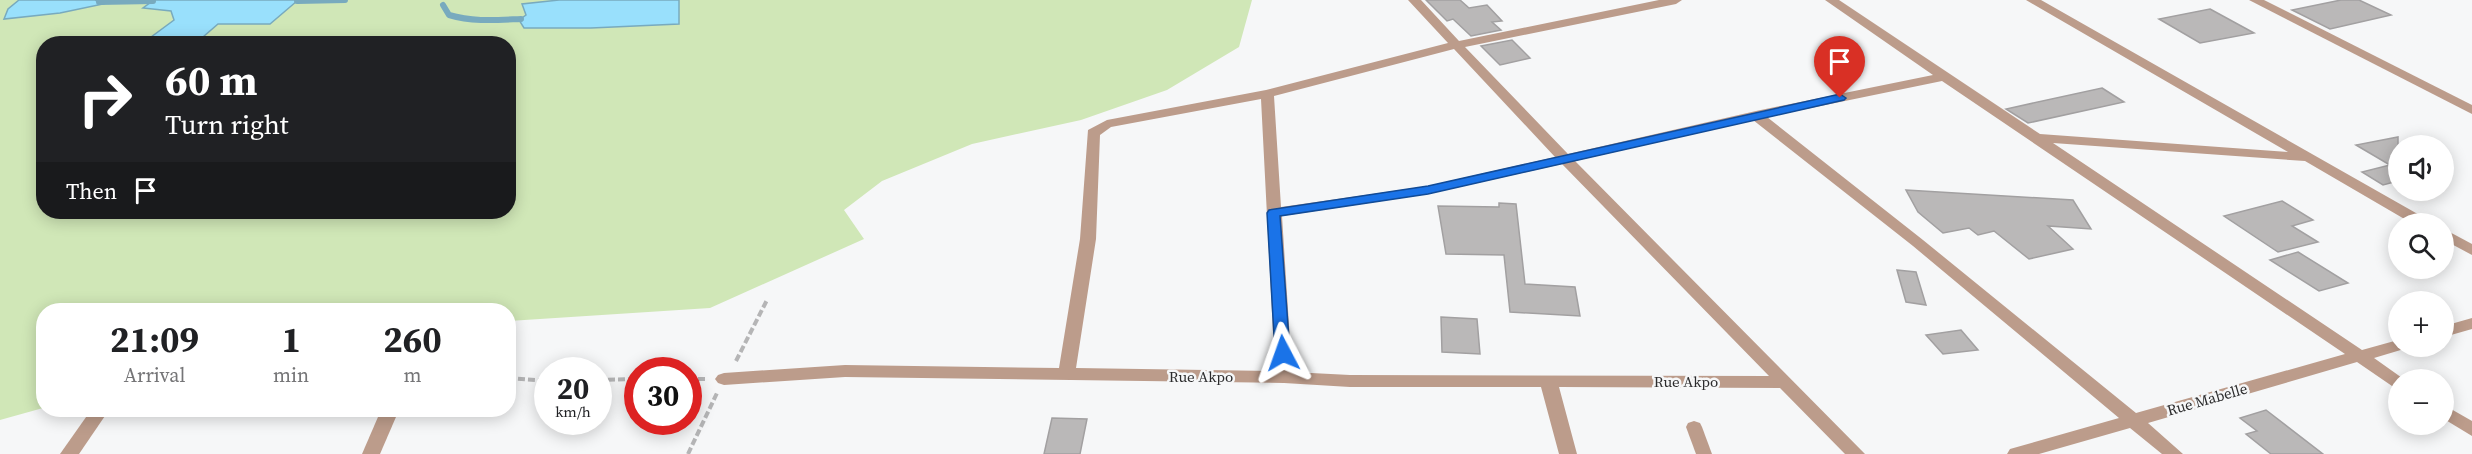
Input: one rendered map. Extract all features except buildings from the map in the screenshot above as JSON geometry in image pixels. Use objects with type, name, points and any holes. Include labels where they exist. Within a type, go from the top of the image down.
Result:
[{"type":"street","points":[[1414,0],[1566,160],[1856,454]]},
{"type":"street","points":[[1066,375],[1088,239],[1093,133],[1107,124],[1267,93],[1625,4],[1676,0]]},
{"type":"street","points":[[1831,0],[2388,375]]},
{"type":"street","points":[[2032,0],[2406,213]]},
{"type":"street","points":[[2255,0],[2472,110]]},
{"type":"street","points":[[1274,213],[1428,190],[1756,115],[1945,76]]},
{"type":"street","points":[[1267,93],[1284,377]]},
{"type":"street","points":[[1756,115],[1918,243],[2174,454]]},
{"type":"street","points":[[2035,138],[2311,158]]},
{"type":"street","points":[[2454,240],[2472,250]]},
{"type":"street","points":[[2454,329],[2472,323]]},
{"type":"street","name":"Rue Mabelle","points":[[2016,454],[2388,348]]},
{"type":"street","name":"Rue Akpo","points":[[724,379],[844,371],[1284,377],[1350,381],[1785,382]]},
{"type":"street","points":[[1548,380],[1568,454]]},
{"type":"street","points":[[69,454],[95,417]]},
{"type":"street","points":[[371,454],[387,417]]},
{"type":"street","points":[[2454,418],[2472,430]]},
{"type":"lane","points":[[1694,427],[1704,454]]},
{"type":"path","points":[[516,379],[534,380]]},
{"type":"green space","points":[[0,0],[1252,0],[1239,47],[1167,90],[1081,120],[972,144],[882,181],[844,210],[864,239],[710,308],[516,321],[516,303],[36,303],[36,410],[0,420]]},
{"type":"water","points":[[19,0],[95,0],[103,4],[60,13],[4,19],[8,9]]},
{"type":"water","points":[[154,0],[297,0],[270,24],[218,24],[204,36],[152,36],[174,20],[171,11],[143,8]]},
{"type":"water","points":[[559,0],[679,0],[679,24],[524,28],[519,20],[526,15],[522,4]]},
{"type":"waterway","points":[[297,1],[345,0]]},
{"type":"waterway","points":[[99,2],[153,1]]},
{"type":"waterway","points":[[443,5],[449,15],[467,19],[521,19]]},
{"type":"route","points":[[1283,353],[1274,213],[1428,190],[1840,98]]}]
